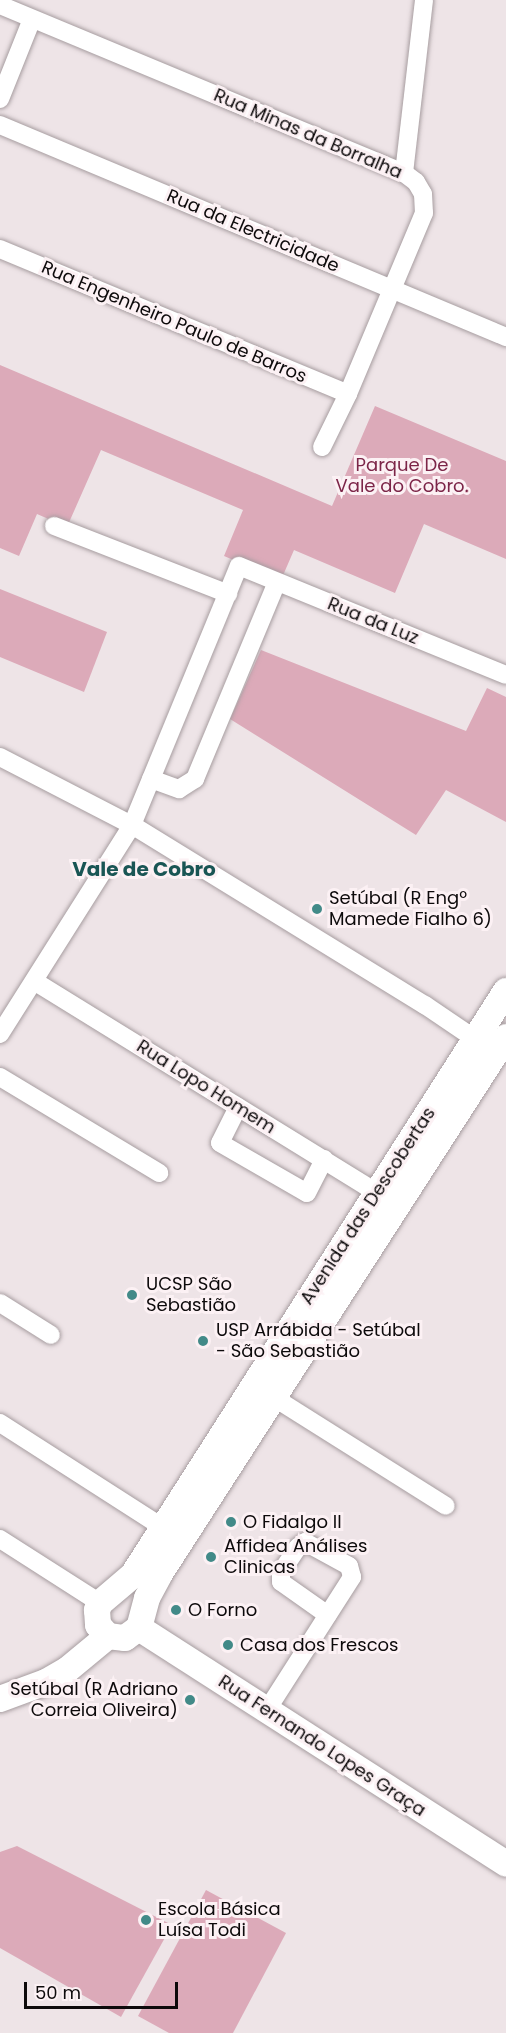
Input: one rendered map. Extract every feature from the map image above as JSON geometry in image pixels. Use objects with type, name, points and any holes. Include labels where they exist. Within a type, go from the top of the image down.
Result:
[{"type":"street","points":[[404,173],[424,0]]},
{"type":"street","name":"Rua Minas da Borralha","points":[[0,5],[404,173],[416,182],[425,204],[423,213],[348,394],[322,447]]},
{"type":"street","points":[[0,99],[32,19]]},
{"type":"street","name":"Rua da Electricidade","points":[[0,125],[506,337]]},
{"type":"street","name":"Rua Engenheiro Paulo de Barros","points":[[0,249],[348,394]]},
{"type":"street","points":[[0,1034],[132,825],[228,594],[54,526]]},
{"type":"street","name":"Rua da Luz","points":[[228,594],[239,566],[506,675]]},
{"type":"street","points":[[151,778],[179,789],[195,779],[277,582]]},
{"type":"street","points":[[0,758],[132,825],[495,1047]]},
{"type":"street","name":"Rua Lopo Homem","points":[[34,981],[377,1193]]},
{"type":"street","name":"Avenida das Descobertas","points":[[104,1600],[133,1575],[172,1533],[273,1397],[495,1047],[506,991]]},
{"type":"street","name":"Avenida das Descobertas","points":[[140,1625],[147,1598],[172,1533],[377,1193],[495,1047]]},
{"type":"street","points":[[0,1077],[159,1173]]},
{"type":"street","points":[[238,1107],[220,1143],[307,1193],[324,1159]]},
{"type":"street","points":[[0,1303],[51,1335]]},
{"type":"street","points":[[273,1397],[446,1506]]},
{"type":"street","points":[[0,1422],[172,1533]]},
{"type":"street","points":[[0,1539],[104,1600]]},
{"type":"street","points":[[115,1593],[130,1595],[140,1606],[140,1625],[125,1638],[108,1636],[98,1625],[97,1610],[104,1600],[115,1593]]},
{"type":"street","points":[[267,1710],[328,1614]]},
{"type":"street","name":"Rua Fernando Lopes Graça","points":[[140,1625],[506,1864]]},
{"type":"street","points":[[0,1699],[46,1682],[67,1670],[108,1636]]},
{"type":"green space","name":"Parque De Vale do Cobro.","points":[[0,365],[332,506],[375,406],[506,461],[506,559],[424,524],[395,593],[294,550],[281,580],[224,556],[243,510],[101,450],[67,527],[37,514],[19,556],[0,548]]},
{"type":"green space","points":[[0,589],[107,632],[84,692],[0,657]]},
{"type":"green space","points":[[261,650],[466,731],[487,688],[506,697],[506,822],[446,790],[416,835],[230,719]]},
{"type":"green space","points":[[17,1846],[172,1925],[121,2017],[0,1948],[0,1852]]},
{"type":"green space","points":[[206,1890],[286,1933],[233,2033],[169,2033],[138,2016]]},
{"type":"place","name":"Setúbal (R Engº Mamede Fialho 6)","points":[[317,909]]},
{"type":"place","name":"UCSP São Sebastião","points":[[132,1295]]},
{"type":"place","name":"USP Arrábida - Setúbal - São Sebastião","points":[[203,1341]]},
{"type":"place","name":"O Fidalgo II","points":[[231,1522]]},
{"type":"place","name":"Affidea Análises Clinicas","points":[[211,1557]]},
{"type":"place","name":"O Forno","points":[[176,1610]]},
{"type":"place","name":"Casa dos Frescos","points":[[228,1645]]},
{"type":"place","name":"Setúbal (R Adriano Correia Oliveira)","points":[[190,1700]]},
{"type":"place","name":"Escola Básica Luísa Todi","points":[[146,1920]]},
{"type":"district","name":"Vale de Cobro","points":[[144,869]]}]
